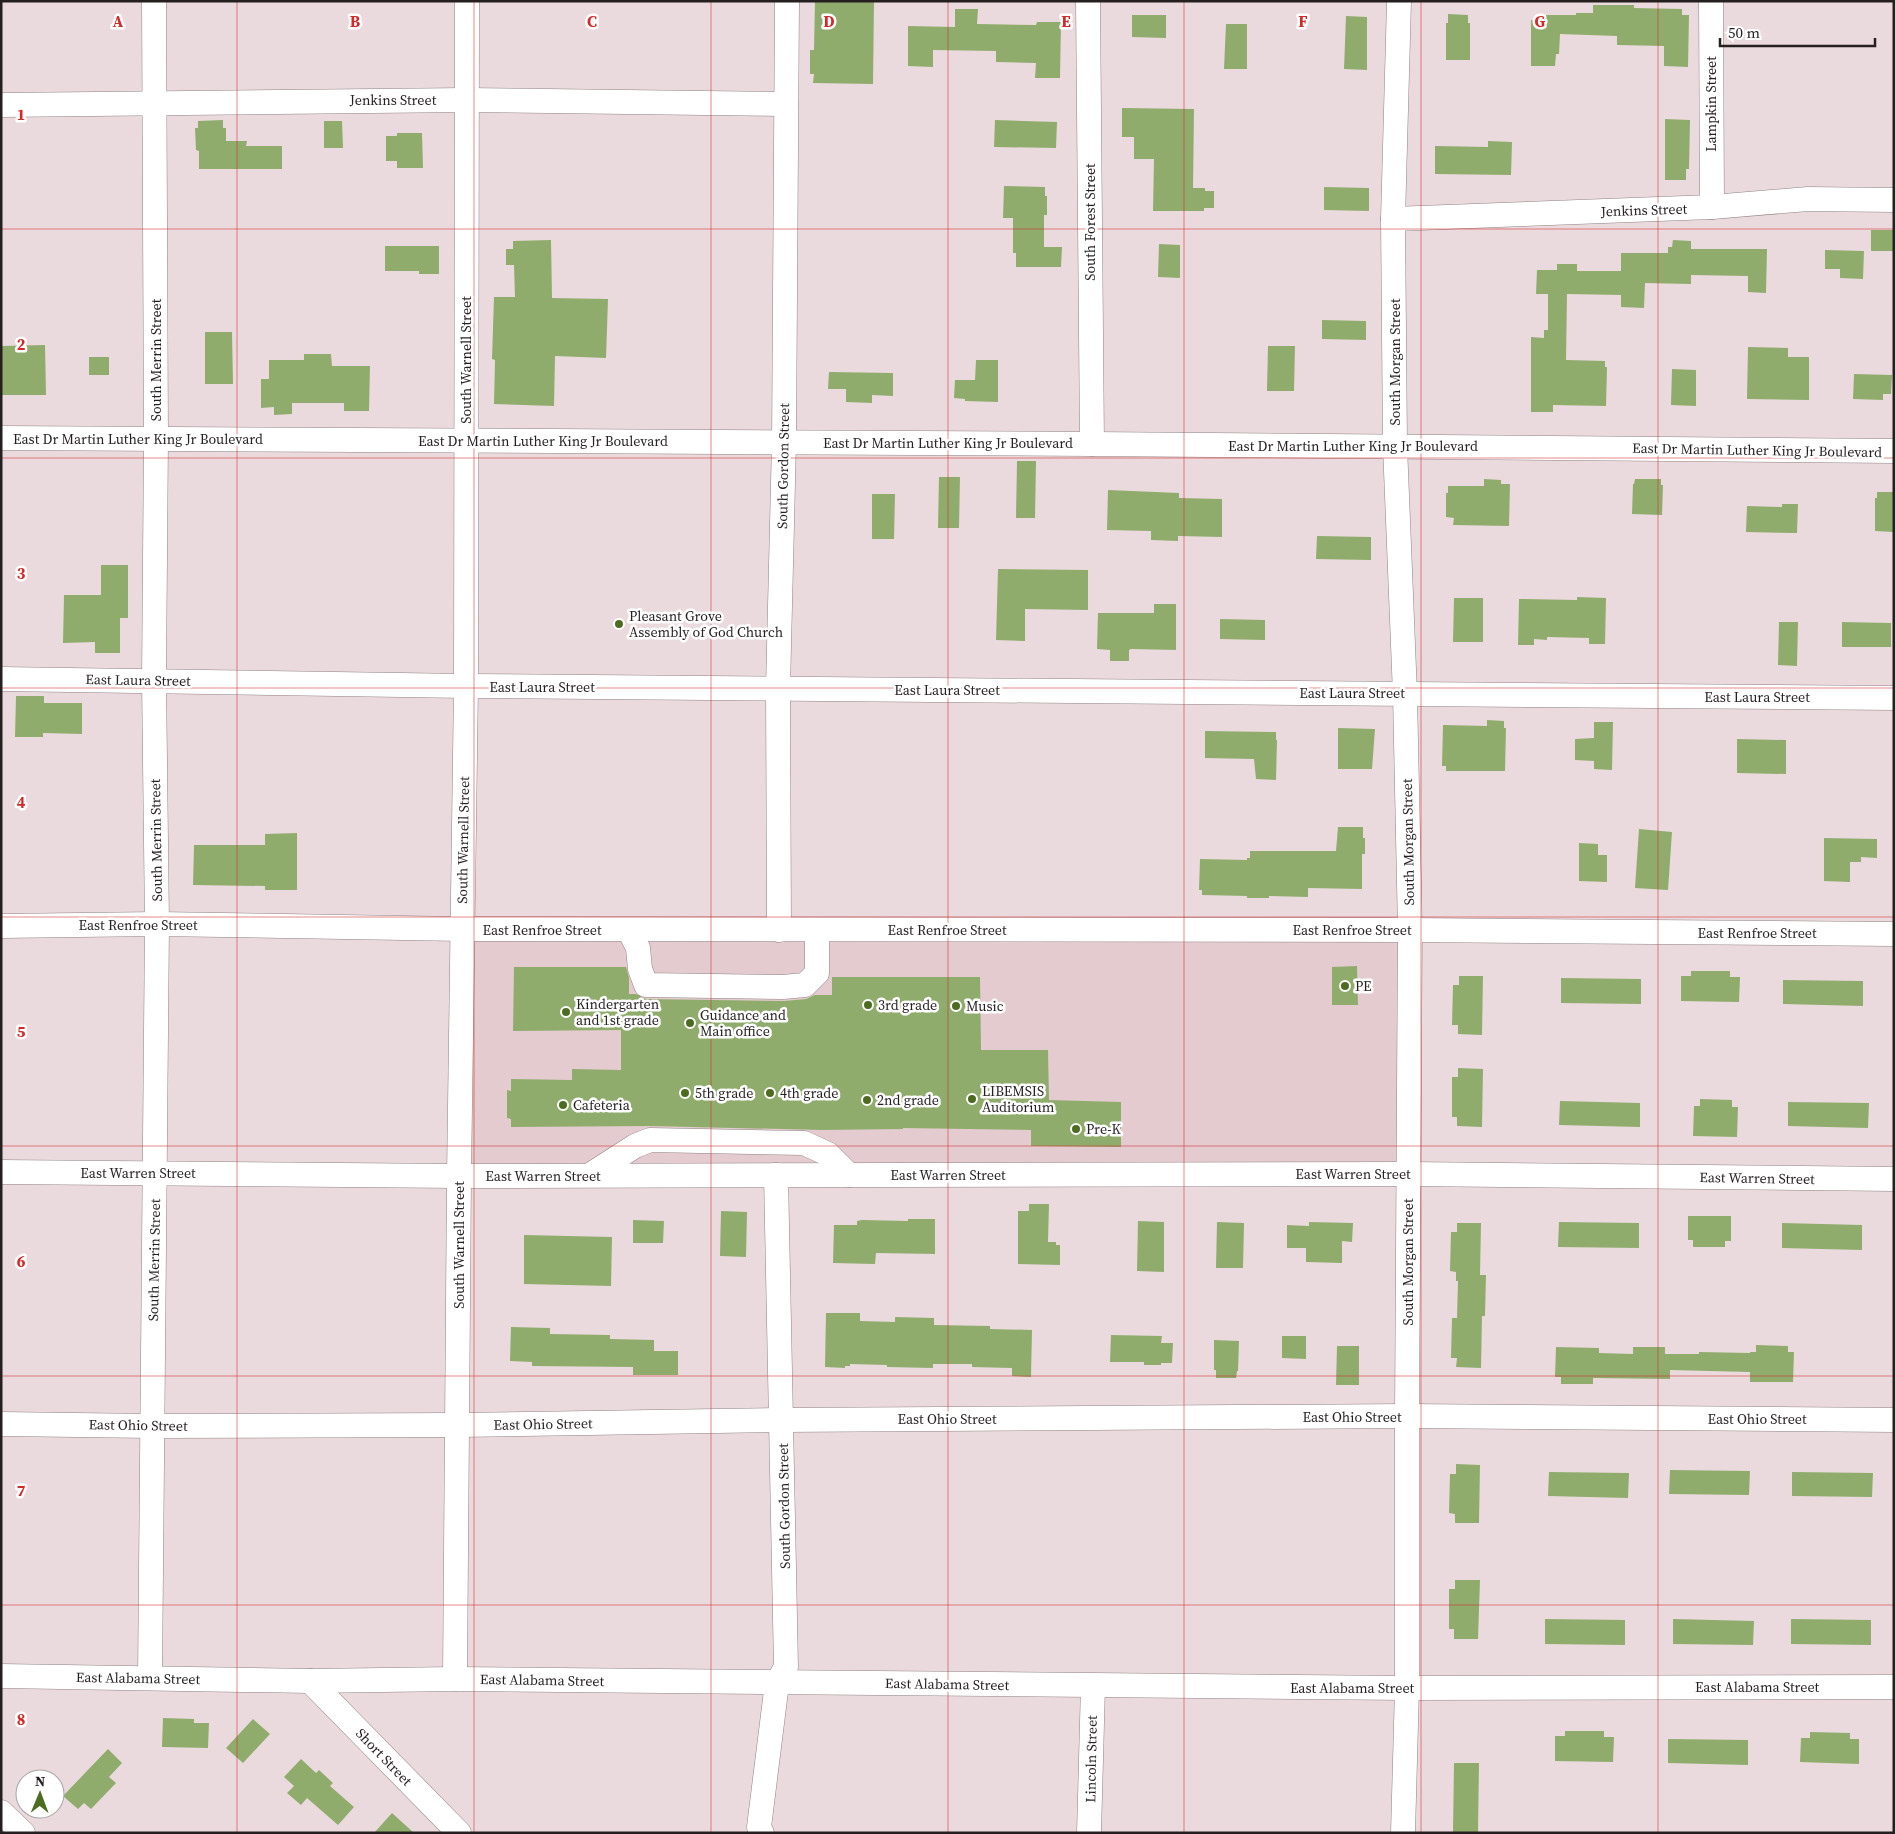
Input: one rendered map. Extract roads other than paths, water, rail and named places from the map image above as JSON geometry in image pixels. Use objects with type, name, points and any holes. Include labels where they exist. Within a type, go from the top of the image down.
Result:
[{"type":"street","name":"South Merrin Street","points":[[150,1678],[157,924],[154,680],[156,439],[154,1]]},
{"type":"street","name":"South Warnell Street","points":[[456,1679],[459,1176],[466,686],[467,1]]},
{"type":"street","name":"South Gordon Street","points":[[778,930],[778,688],[784,442],[787,1]]},
{"type":"street","name":"South Forest Street","points":[[1088,1],[1092,444]]},
{"type":"street","name":"South Morgan Street","points":[[1399,1],[1393,219],[1395,446],[1406,694],[1410,930],[1407,1688],[1403,1833]]},
{"type":"street","name":"Lampkin Street","points":[[1711,1],[1712,208]]},
{"type":"street","name":"Jenkins Street","points":[[1,105],[466,100],[786,104]]},
{"type":"street","name":"Jenkins Street","points":[[1393,219],[1712,208],[1808,199],[1894,200]]},
{"type":"street","name":"East Dr Martin Luther King Jr Boulevard","points":[[1,438],[1395,446],[1894,451]]},
{"type":"street","name":"East Laura Street","points":[[1,679],[466,686],[1894,698]]},
{"type":"street","name":"East Renfroe Street","points":[[1,926],[157,924],[629,930],[1410,930],[1894,934]]},
{"type":"street","points":[[629,930],[638,948],[640,969],[646,985],[783,987],[805,985],[817,973],[817,938],[822,930]]},
{"type":"street","points":[[590,1176],[635,1146],[650,1140],[804,1142],[828,1154],[849,1175]]},
{"type":"street","name":"East Warren Street","points":[[1,1172],[459,1176],[1409,1174],[1894,1179]]},
{"type":"street","name":"South Gordon Street","points":[[758,1831],[777,1682],[786,1667],[776,1175]]},
{"type":"street","name":"East Ohio Street","points":[[1,1424],[152,1426],[458,1425],[782,1420],[1407,1416],[1894,1420]]},
{"type":"street","name":"East Alabama Street","points":[[1,1676],[1407,1688],[1894,1687]]},
{"type":"street","name":"Short Street","points":[[310,1680],[459,1833]]},
{"type":"street","name":"Lincoln Street","points":[[1089,1833],[1093,1686]]},
{"type":"street","points":[[1,1812],[23,1833]]},
{"type":"place","name":"Pleasant Grove Assembly of God Church","points":[[619,624]]},
{"type":"place","name":"PE","points":[[1345,986]]},
{"type":"place","name":"3rd grade","points":[[868,1005]]},
{"type":"place","name":"Music","points":[[956,1006]]},
{"type":"place","name":"Kindergarten and 1st grade","points":[[566,1012]]},
{"type":"place","name":"Guidance and Main office","points":[[690,1023]]},
{"type":"place","name":"5th grade","points":[[685,1093]]},
{"type":"place","name":"4th grade","points":[[770,1093]]},
{"type":"place","name":"LIBEMSIS Auditorium","points":[[972,1099]]},
{"type":"place","name":"2nd grade","points":[[867,1100]]},
{"type":"place","name":"Cafeteria","points":[[563,1105]]},
{"type":"place","name":"Pre-K","points":[[1076,1129]]}]
